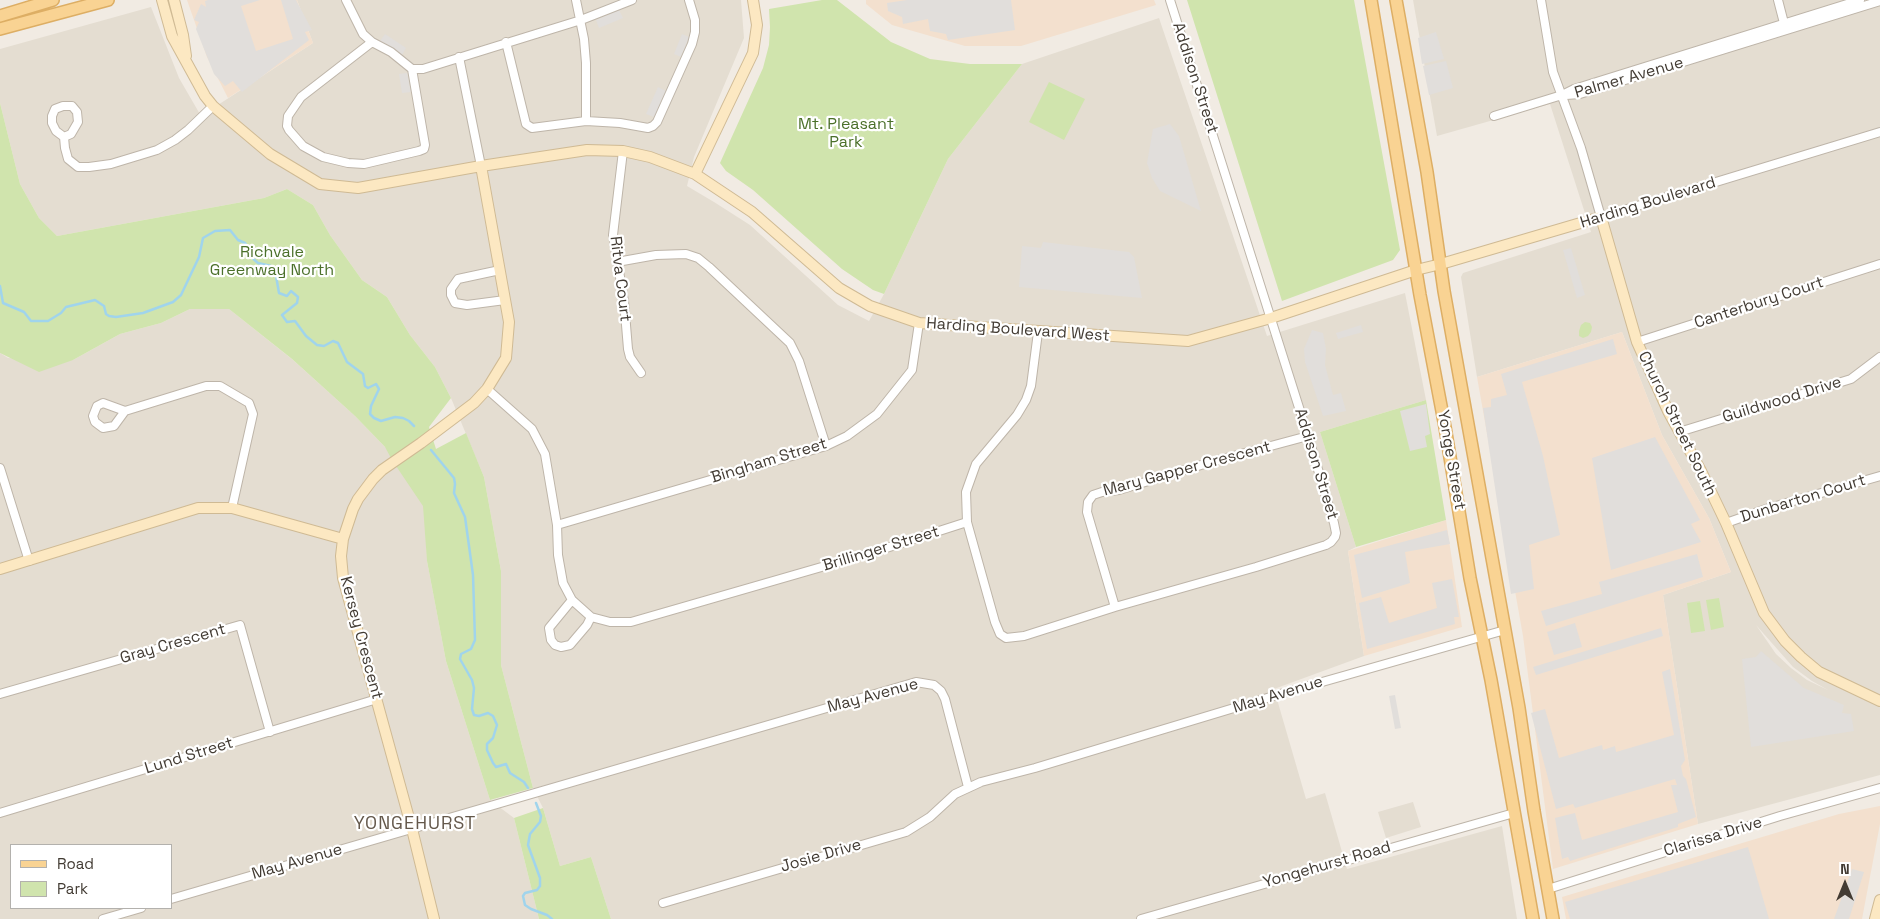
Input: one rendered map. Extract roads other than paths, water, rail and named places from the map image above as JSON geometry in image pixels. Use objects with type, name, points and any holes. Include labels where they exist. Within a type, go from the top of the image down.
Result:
[{"type":"main road","points":[[0,16],[53,0]]},
{"type":"main road","points":[[0,29],[108,0]]},
{"type":"main road","name":"Yonge Street","points":[[1371,0],[1416,270],[1533,919]]},
{"type":"main road","name":"Yonge Street","points":[[1396,0],[1427,172],[1553,919]]},
{"type":"street","name":"Harding Boulevard West","points":[[162,0],[172,36],[204,96],[213,106],[270,154],[320,184],[358,188],[587,150],[623,151],[650,157],[695,174],[752,212],[839,288],[870,306],[919,323],[1188,341],[1272,318],[1416,270]]},
{"type":"street","points":[[174,0],[184,35],[186,62]]},
{"type":"street","points":[[576,0],[581,20],[586,63],[586,121]]},
{"type":"street","points":[[412,69],[422,68],[581,20],[632,0]]},
{"type":"street","points":[[506,42],[526,124],[532,128],[586,121],[620,123],[640,128],[654,126],[692,44],[695,20],[689,0]]},
{"type":"street","points":[[695,174],[753,53],[757,25],[753,0]]},
{"type":"street","name":"Addison Street","points":[[967,522],[995,622],[1001,636],[1006,638],[1024,636],[1115,607],[1256,567],[1331,542],[1336,533],[1272,318],[1170,0]]},
{"type":"street","name":"Church Street South","points":[[1541,0],[1553,72],[1581,148],[1637,342],[1679,432],[1726,523],[1764,613],[1785,641],[1819,672],[1880,701]]},
{"type":"street","points":[[1778,0],[1786,27]]},
{"type":"street","name":"Palmer Avenue","points":[[1494,116],[1562,95],[1580,94],[1786,27],[1860,0]]},
{"type":"street","points":[[348,1],[363,34],[372,42],[392,52],[412,69],[425,138],[424,149],[364,164],[348,163],[323,157],[303,146],[288,130],[288,116],[296,103],[372,42]]},
{"type":"street","name":"Palmer Avenue","points":[[1786,27],[1880,1]]},
{"type":"street","points":[[459,57],[482,166]]},
{"type":"street","points":[[64,137],[68,159],[72,164],[78,167],[89,167],[111,164],[157,150],[175,140],[213,106]]},
{"type":"street","name":"Harding Boulevard","points":[[1416,270],[1601,217],[1880,132]]},
{"type":"street","name":"Ritva Court","points":[[623,151],[613,236],[624,301],[628,350],[630,357],[641,374]]},
{"type":"street","name":"Kersey Crescent","points":[[434,919],[412,828],[343,578],[341,556],[343,539],[355,504],[373,479],[382,470],[474,403],[486,389],[506,358],[509,322],[482,166]]},
{"type":"street","points":[[617,262],[656,255],[686,254],[698,258],[710,267],[790,342],[799,361],[826,446]]},
{"type":"street","name":"Canterbury Court","points":[[1637,342],[1880,265]]},
{"type":"street","points":[[500,270],[458,279],[451,289],[451,295],[454,303],[467,305],[505,300]]},
{"type":"street","name":"Bingham Street","points":[[557,525],[826,446],[846,436],[877,414],[912,370],[919,323]]},
{"type":"street","points":[[967,522],[966,492],[976,464],[1017,415],[1026,400],[1031,386],[1038,332]]},
{"type":"street","name":"Guildwood Drive","points":[[1679,432],[1851,379],[1880,356]]},
{"type":"street","points":[[125,412],[206,386],[220,386],[249,403],[253,414],[232,508]]},
{"type":"street","points":[[486,389],[532,429],[540,442],[544,454],[557,525],[558,554],[563,583],[572,600],[591,617],[587,625],[570,645],[561,647],[555,645],[551,640],[549,628],[572,600]]},
{"type":"street","name":"Mary Gapper Crescent","points":[[1115,607],[1087,512],[1088,502],[1093,495],[1119,490],[1211,462],[1308,436]]},
{"type":"street","points":[[0,468],[29,561]]},
{"type":"street","name":"Dunbarton Court","points":[[1726,523],[1769,508],[1880,476]]},
{"type":"street","points":[[0,569],[198,508],[232,508],[343,539]]},
{"type":"street","name":"Brillinger Street","points":[[591,617],[610,622],[631,622],[647,619],[877,551],[967,522]]},
{"type":"street","name":"Gray Crescent","points":[[0,694],[240,625],[270,732]]},
{"type":"street","name":"May Avenue","points":[[172,899],[916,682],[934,685],[941,691],[945,699],[968,786],[1505,630]]},
{"type":"street","name":"Lund Street","points":[[0,812],[377,699]]},
{"type":"street","name":"Josie Drive","points":[[662,903],[906,832],[919,826],[968,786]]},
{"type":"street","name":"Clarissa Drive","points":[[1548,889],[1755,824],[1880,788]]},
{"type":"street","name":"Yongehurst Road","points":[[1141,919],[1514,813]]},
{"type":"street","points":[[1875,919],[1880,900]]},
{"type":"street","points":[[103,919],[138,909]]},
{"type":"waterway","points":[[0,286],[3,303],[24,312],[31,321],[48,321],[61,313],[66,307],[95,300],[104,306],[106,314],[109,316],[116,317],[143,313],[173,302],[181,295],[199,257],[203,238],[215,231],[230,230],[238,240],[245,243],[249,249],[250,256],[258,263],[271,266],[275,270],[279,293],[287,296],[291,291],[298,297],[297,303],[282,315],[287,322],[295,321],[306,336],[317,345],[324,346],[333,341],[338,343],[347,362],[363,374],[365,386],[368,388],[376,384],[379,389],[371,406],[370,414],[381,421],[395,417],[403,418],[414,426]]},
{"type":"waterway","points":[[431,450],[454,478],[454,493],[465,517],[473,575],[475,640],[471,649],[461,654],[460,659],[472,680],[474,688],[472,709],[474,715],[479,716],[488,713],[493,716],[497,725],[493,738],[487,744],[487,750],[493,763],[496,767],[506,764],[510,773],[524,782],[528,788]]},
{"type":"waterway","points":[[536,803],[541,816],[540,822],[530,834],[528,845],[540,878],[540,886],[537,890],[525,893],[523,896],[525,905],[552,919]]},
{"type":"district","name":"YONGEHURST","points":[[415,824]]},
{"type":"park label","name":"Mt. Pleasant Park","points":[[846,134]]},
{"type":"park label","name":"Richvale Greenway North","points":[[272,262]]}]
